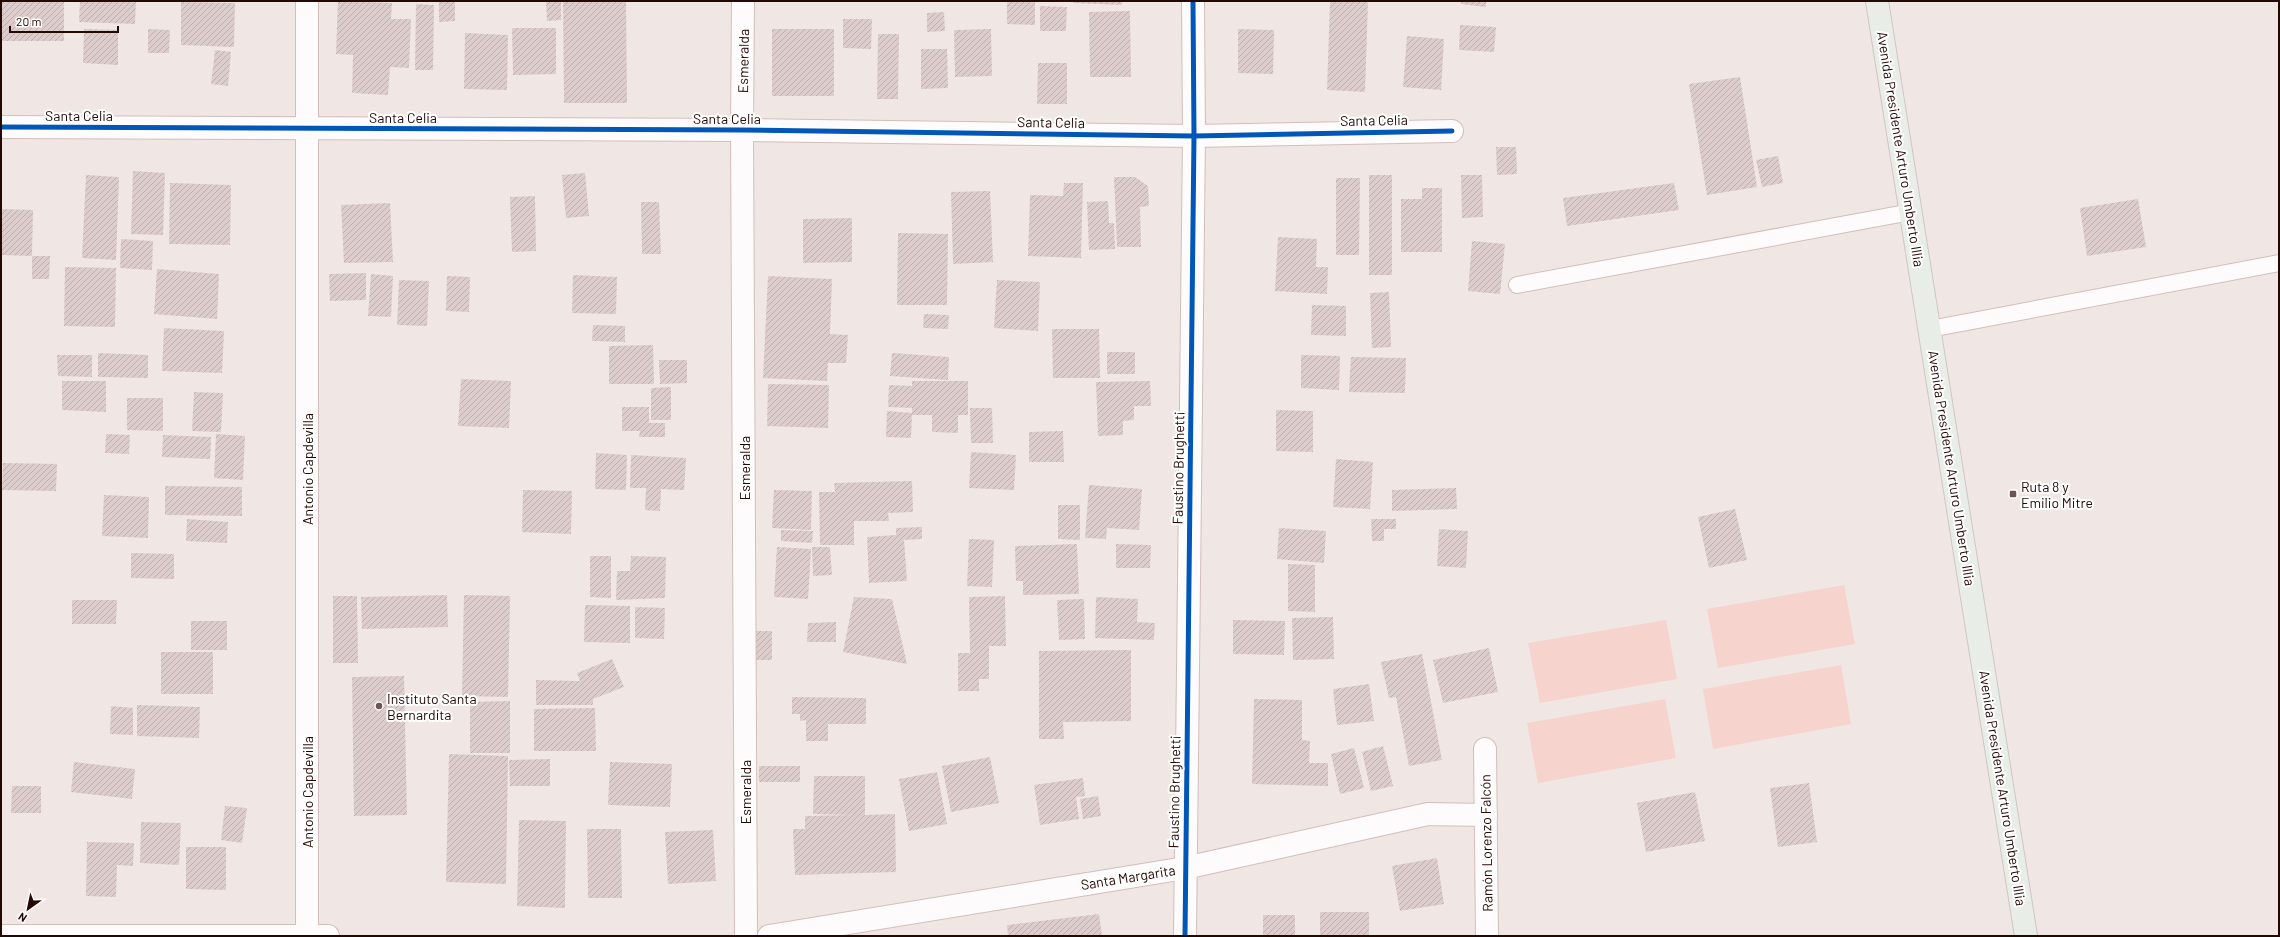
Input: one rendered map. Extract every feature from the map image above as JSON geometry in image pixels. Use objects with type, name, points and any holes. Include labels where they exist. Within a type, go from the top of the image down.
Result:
[{"type":"main road","name":"Avenida Presidente Arturo Umberto Illia","points":[[1877,1],[2026,936]]},
{"type":"street","name":"Antonio Capdevilla","points":[[307,1],[307,936]]},
{"type":"street","name":"Esmeralda","points":[[743,1],[742,130],[746,936]]},
{"type":"street","name":"Faustino Brughetti","points":[[1185,936],[1194,136],[1193,1]]},
{"type":"street","name":"Santa Celia","points":[[1,127],[742,130],[1194,136],[1452,131]]},
{"type":"street","name":"Ramón Lorenzo Falcón","points":[[1485,749],[1487,936]]},
{"type":"street","name":"Santa Margarita","points":[[769,936],[1185,868],[1428,814],[1486,815]]},
{"type":"street","points":[[1,936],[328,936]]},
{"type":"lane","points":[[1517,285],[1911,212]]},
{"type":"lane","points":[[1930,329],[2279,263]]},
{"type":"shaded area","points":[[1844,585],[1855,644],[1718,668],[1707,609]]},
{"type":"shaded area","points":[[1666,620],[1677,679],[1540,703],[1528,643]]},
{"type":"shaded area","points":[[1841,665],[1851,724],[1713,749],[1703,689]]},
{"type":"shaded area","points":[[1665,699],[1676,758],[1538,783],[1527,723]]},
{"type":"building","points":[[1,1],[64,1],[64,41],[1,41]]},
{"type":"building","points":[[80,1],[136,1],[135,24],[79,22]]},
{"type":"building","points":[[338,1],[392,3],[391,19],[411,19],[409,68],[390,67],[388,95],[352,93],[353,55],[336,54]]},
{"type":"building","points":[[546,1],[561,1],[561,20],[547,21]]},
{"type":"building","points":[[563,1],[626,1],[627,103],[564,103]]},
{"type":"building","points":[[1007,1],[1035,1],[1035,25],[1007,24]]},
{"type":"building","points":[[1073,1],[1122,1],[1122,5],[1073,3]]},
{"type":"building","points":[[1330,1],[1368,1],[1365,92],[1327,90]]},
{"type":"building","points":[[1461,1],[1486,1],[1486,7],[1461,4]]},
{"type":"building","points":[[181,2],[235,3],[234,47],[181,45]]},
{"type":"building","points":[[439,2],[455,2],[455,21],[439,22]]},
{"type":"building","points":[[416,4],[434,5],[433,70],[415,70]]},
{"type":"building","points":[[1040,6],[1067,7],[1066,31],[1040,31]]},
{"type":"building","points":[[1130,11],[1131,77],[1090,77],[1089,12]]},
{"type":"building","points":[[944,12],[945,31],[927,32],[927,13]]},
{"type":"building","points":[[843,19],[872,19],[871,49],[843,48]]},
{"type":"building","points":[[1460,25],[1496,27],[1494,52],[1459,50]]},
{"type":"building","points":[[512,28],[556,28],[556,74],[513,75]]},
{"type":"building","points":[[84,29],[118,30],[118,65],[83,63]]},
{"type":"building","points":[[148,29],[170,30],[169,53],[148,53]]},
{"type":"building","points":[[772,29],[834,29],[834,96],[772,96]]},
{"type":"building","points":[[991,29],[992,76],[955,77],[954,30]]},
{"type":"building","points":[[1238,29],[1274,30],[1273,74],[1238,73]]},
{"type":"building","points":[[465,33],[508,35],[507,90],[464,89]]},
{"type":"building","points":[[878,34],[899,34],[898,99],[877,99]]},
{"type":"building","points":[[1407,36],[1444,39],[1441,90],[1403,87]]},
{"type":"building","points":[[921,49],[947,49],[948,88],[921,89]]},
{"type":"building","points":[[215,50],[231,52],[228,86],[211,84]]},
{"type":"building","points":[[1038,63],[1067,63],[1067,104],[1037,104]]},
{"type":"building","points":[[1740,77],[1757,187],[1707,195],[1689,84]]},
{"type":"building","points":[[1496,147],[1516,147],[1517,174],[1497,175]]},
{"type":"building","points":[[1778,156],[1783,183],[1762,187],[1756,160]]},
{"type":"building","points":[[133,171],[165,173],[163,235],[131,234]]},
{"type":"building","points":[[585,173],[589,216],[566,218],[562,175]]},
{"type":"building","points":[[86,175],[119,177],[116,260],[82,258]]},
{"type":"building","points":[[1369,175],[1392,175],[1392,275],[1369,275]]},
{"type":"building","points":[[1461,175],[1482,175],[1483,217],[1462,218]]},
{"type":"building","points":[[1114,177],[1135,177],[1148,186],[1149,206],[1140,207],[1141,247],[1117,247]]},
{"type":"building","points":[[1336,178],[1360,178],[1359,255],[1336,255]]},
{"type":"building","points":[[170,183],[231,185],[230,245],[169,244]]},
{"type":"building","points":[[1064,183],[1083,183],[1081,258],[1028,256],[1030,195],[1063,196]]},
{"type":"building","points":[[1674,183],[1679,210],[1567,226],[1563,198]]},
{"type":"building","points":[[1422,188],[1442,188],[1442,252],[1401,252],[1401,199],[1422,199]]},
{"type":"building","points":[[990,191],[993,262],[953,264],[951,192]]},
{"type":"building","points":[[535,196],[536,251],[512,252],[510,197]]},
{"type":"building","points":[[2138,199],[2146,247],[2087,256],[2080,208]]},
{"type":"building","points":[[1108,201],[1109,223],[1114,223],[1115,249],[1089,250],[1087,202]]},
{"type":"building","points":[[641,202],[659,202],[661,254],[642,254]]},
{"type":"building","points":[[390,203],[393,262],[344,263],[341,205]]},
{"type":"building","points":[[1,209],[33,210],[32,256],[1,255]]},
{"type":"building","points":[[852,218],[852,262],[803,263],[803,219]]},
{"type":"building","points":[[898,233],[948,234],[947,305],[897,305]]},
{"type":"building","points":[[1278,237],[1317,239],[1316,267],[1328,267],[1327,294],[1275,291]]},
{"type":"building","points":[[121,239],[153,241],[152,270],[120,268]]},
{"type":"building","points":[[1472,241],[1505,244],[1500,294],[1468,291]]},
{"type":"building","points":[[32,256],[50,256],[49,279],[32,279]]},
{"type":"building","points":[[65,267],[116,268],[115,327],[64,326]]},
{"type":"building","points":[[157,269],[219,274],[217,319],[154,314]]},
{"type":"building","points":[[366,273],[366,300],[330,301],[329,274]]},
{"type":"building","points":[[371,274],[393,276],[391,317],[368,316]]},
{"type":"building","points":[[573,275],[617,277],[616,314],[572,313]]},
{"type":"building","points":[[447,276],[470,277],[469,312],[446,311]]},
{"type":"building","points":[[768,276],[832,279],[830,334],[848,335],[846,363],[828,363],[827,381],[763,378]]},
{"type":"building","points":[[399,280],[429,281],[427,326],[397,325]]},
{"type":"building","points":[[997,280],[1040,282],[1038,331],[994,328]]},
{"type":"building","points":[[1389,292],[1391,347],[1372,348],[1370,293]]},
{"type":"building","points":[[1312,305],[1346,306],[1346,336],[1311,335]]},
{"type":"building","points":[[924,314],[949,315],[948,329],[923,328]]},
{"type":"building","points":[[593,325],[625,326],[625,342],[592,341]]},
{"type":"building","points":[[164,328],[224,331],[222,373],[162,371]]},
{"type":"building","points":[[1052,329],[1099,329],[1100,378],[1053,378]]},
{"type":"building","points":[[653,345],[654,384],[609,384],[609,346]]},
{"type":"building","points":[[1107,352],[1135,352],[1135,374],[1107,374]]},
{"type":"building","points":[[98,353],[148,355],[148,378],[98,377]]},
{"type":"building","points":[[892,353],[949,357],[948,380],[890,376]]},
{"type":"building","points":[[57,355],[92,355],[92,377],[58,376]]},
{"type":"building","points":[[1301,355],[1340,356],[1339,390],[1301,388]]},
{"type":"building","points":[[1351,357],[1406,358],[1405,393],[1349,392]]},
{"type":"building","points":[[659,360],[687,360],[687,383],[660,384]]},
{"type":"building","points":[[461,379],[511,381],[509,428],[458,426]]},
{"type":"building","points":[[62,381],[106,381],[106,412],[62,410]]},
{"type":"building","points":[[912,381],[968,381],[968,415],[958,415],[958,433],[932,432],[932,415],[912,415],[911,438],[886,437],[887,411],[912,413],[912,408],[888,407],[889,385],[912,386]]},
{"type":"building","points":[[1150,381],[1151,406],[1134,406],[1134,420],[1123,421],[1123,435],[1098,436],[1096,382]]},
{"type":"building","points":[[768,384],[829,385],[828,428],[767,426]]},
{"type":"building","points":[[671,387],[671,420],[651,420],[651,388]]},
{"type":"building","points":[[194,392],[223,393],[221,432],[192,431]]},
{"type":"building","points":[[127,398],[163,398],[163,431],[127,430]]},
{"type":"building","points":[[622,407],[649,407],[649,423],[665,423],[665,437],[639,437],[640,431],[622,431]]},
{"type":"building","points":[[970,408],[992,408],[993,443],[971,443]]},
{"type":"building","points":[[1276,410],[1313,411],[1313,452],[1276,451]]},
{"type":"building","points":[[1063,431],[1064,462],[1029,462],[1029,432]]},
{"type":"building","points":[[106,434],[130,435],[129,454],[105,453]]},
{"type":"building","points":[[216,434],[245,436],[243,480],[214,478]]},
{"type":"building","points":[[163,435],[211,437],[210,459],[162,457]]},
{"type":"building","points":[[971,452],[1016,455],[1014,490],[969,488]]},
{"type":"building","points":[[596,453],[627,455],[626,490],[595,489]]},
{"type":"building","points":[[631,455],[686,458],[684,490],[661,489],[660,511],[645,510],[646,488],[630,488]]},
{"type":"building","points":[[1336,459],[1373,462],[1370,509],[1333,507]]},
{"type":"building","points":[[3,463],[57,464],[56,491],[2,490]]},
{"type":"building","points":[[912,481],[913,512],[888,513],[889,521],[854,521],[854,545],[820,545],[819,492],[835,492],[834,483]]},
{"type":"building","points":[[1089,485],[1142,489],[1139,530],[1107,528],[1106,539],[1085,538]]},
{"type":"building","points":[[165,486],[242,487],[242,516],[165,515]]},
{"type":"building","points":[[1456,488],[1457,509],[1392,511],[1392,490]]},
{"type":"building","points":[[523,490],[572,491],[571,534],[522,532]]},
{"type":"building","points":[[774,490],[812,491],[811,530],[772,528]]},
{"type":"building","points":[[104,495],[149,497],[148,538],[102,536]]},
{"type":"building","points":[[1058,505],[1080,505],[1080,540],[1058,539]]},
{"type":"building","points":[[1735,509],[1747,560],[1709,568],[1698,517]]},
{"type":"building","points":[[187,519],[228,522],[227,543],[186,541]]},
{"type":"building","points":[[1371,519],[1396,519],[1396,529],[1384,529],[1384,541],[1372,541]]},
{"type":"building","points":[[922,527],[922,539],[904,540],[907,581],[869,583],[867,537],[896,535],[896,528]]},
{"type":"building","points":[[1279,528],[1326,531],[1324,563],[1277,559]]},
{"type":"building","points":[[1439,529],[1468,531],[1466,568],[1437,566]]},
{"type":"building","points":[[781,530],[813,531],[812,543],[781,541]]},
{"type":"building","points":[[969,539],[994,540],[992,587],[967,586]]},
{"type":"building","points":[[1077,544],[1079,594],[1023,595],[1023,581],[1016,581],[1015,546]]},
{"type":"building","points":[[1116,544],[1151,545],[1150,568],[1116,568]]},
{"type":"building","points":[[777,547],[811,549],[808,599],[774,597]]},
{"type":"building","points":[[812,547],[830,547],[832,575],[813,576]]},
{"type":"building","points":[[131,553],[174,554],[174,579],[131,578]]},
{"type":"building","points":[[590,556],[611,556],[611,598],[590,597]]},
{"type":"building","points":[[631,556],[666,557],[665,598],[616,600],[617,571],[630,571]]},
{"type":"building","points":[[1288,564],[1315,565],[1315,612],[1288,611]]},
{"type":"building","points":[[447,595],[448,627],[362,629],[361,597]]},
{"type":"building","points":[[464,595],[510,596],[508,697],[462,696]]},
{"type":"building","points":[[333,596],[357,596],[358,663],[333,663]]},
{"type":"building","points":[[1005,596],[1006,646],[989,646],[989,679],[979,679],[979,691],[958,691],[958,653],[970,653],[969,597]]},
{"type":"building","points":[[854,597],[892,599],[907,664],[843,652]]},
{"type":"building","points":[[1096,597],[1138,599],[1137,622],[1155,623],[1154,640],[1095,638]]},
{"type":"building","points":[[1084,599],[1085,639],[1059,640],[1057,600]]},
{"type":"building","points":[[72,600],[117,600],[116,624],[72,624]]},
{"type":"building","points":[[585,605],[630,606],[630,643],[584,642]]},
{"type":"building","points":[[635,607],[665,608],[664,639],[635,638]]},
{"type":"building","points":[[1333,617],[1334,659],[1293,660],[1292,618]]},
{"type":"building","points":[[1233,620],[1285,621],[1284,655],[1233,654]]},
{"type":"building","points":[[191,621],[227,621],[227,650],[191,650]]},
{"type":"building","points":[[836,622],[836,642],[807,642],[808,623]]},
{"type":"building","points":[[751,631],[772,631],[772,660],[750,660]]},
{"type":"building","points":[[1489,648],[1498,692],[1443,703],[1433,660]]},
{"type":"building","points":[[1131,650],[1131,721],[1063,722],[1064,739],[1039,739],[1039,651]]},
{"type":"building","points":[[161,652],[213,652],[213,694],[161,694]]},
{"type":"building","points":[[1422,654],[1442,760],[1409,766],[1396,697],[1389,698],[1381,662]]},
{"type":"building","points":[[612,659],[624,687],[593,699],[593,705],[536,705],[536,680],[580,681],[577,673]]},
{"type":"building","points":[[404,676],[407,815],[354,816],[352,677]]},
{"type":"building","points":[[1369,684],[1374,721],[1337,725],[1333,689]]},
{"type":"building","points":[[792,697],[866,698],[866,724],[828,724],[828,741],[806,741],[806,720],[800,721],[800,714],[792,714]]},
{"type":"building","points":[[1254,699],[1302,700],[1302,740],[1310,741],[1309,763],[1328,763],[1328,786],[1252,784]]},
{"type":"building","points":[[510,701],[510,753],[470,753],[470,702]]},
{"type":"building","points":[[137,705],[200,707],[199,738],[137,736]]},
{"type":"building","points":[[111,706],[133,708],[133,735],[110,734]]},
{"type":"building","points":[[595,708],[596,751],[534,751],[534,709]]},
{"type":"building","points":[[1383,746],[1393,786],[1371,791],[1362,752]]},
{"type":"building","points":[[1354,748],[1364,788],[1340,794],[1331,754]]},
{"type":"building","points":[[449,754],[508,756],[506,884],[446,882]]},
{"type":"building","points":[[990,757],[999,803],[951,812],[942,766]]},
{"type":"building","points":[[550,759],[550,786],[510,786],[509,760]]},
{"type":"building","points":[[74,762],[135,769],[132,799],[71,792]]},
{"type":"building","points":[[610,762],[672,764],[670,807],[608,805]]},
{"type":"building","points":[[759,766],[800,766],[800,782],[759,782]]},
{"type":"building","points":[[937,772],[947,824],[909,831],[899,779]]},
{"type":"building","points":[[814,776],[865,776],[865,815],[895,814],[896,872],[795,875],[793,829],[805,829],[805,816],[854,815],[813,814]]},
{"type":"building","points":[[1083,778],[1085,796],[1076,797],[1079,819],[1040,825],[1034,785]]},
{"type":"building","points":[[1809,783],[1817,842],[1778,847],[1770,788]]},
{"type":"building","points":[[12,786],[41,786],[41,813],[11,813]]},
{"type":"building","points":[[1695,792],[1705,841],[1646,852],[1637,803]]},
{"type":"building","points":[[1098,796],[1101,816],[1083,819],[1080,799]]},
{"type":"building","points":[[225,806],[247,808],[242,843],[221,840]]},
{"type":"building","points":[[519,820],[566,821],[565,908],[517,906]]},
{"type":"building","points":[[141,822],[181,823],[179,865],[140,863]]},
{"type":"building","points":[[587,829],[621,829],[622,898],[588,898]]},
{"type":"building","points":[[713,830],[716,881],[668,884],[665,832]]},
{"type":"building","points":[[87,842],[134,843],[133,866],[117,865],[116,897],[86,896]]},
{"type":"building","points":[[186,847],[226,847],[226,890],[186,889]]},
{"type":"building","points":[[1437,858],[1444,904],[1400,911],[1392,866]]},
{"type":"building","points":[[1320,912],[1369,912],[1369,936],[1320,936]]},
{"type":"building","points":[[1099,914],[1102,936],[1008,936],[1007,925]]},
{"type":"building","points":[[1263,915],[1295,915],[1295,936],[1263,936]]},
{"type":"cycle path","points":[[1185,936],[1194,136],[1193,1]]},
{"type":"cycle path","points":[[1,127],[742,130],[1194,136],[1452,131]]},
{"type":"place","name":"Ruta 8 y Emilio Mitre","points":[[2013,494]]},
{"type":"place","name":"Instituto Santa Bernardita","points":[[379,706]]}]
